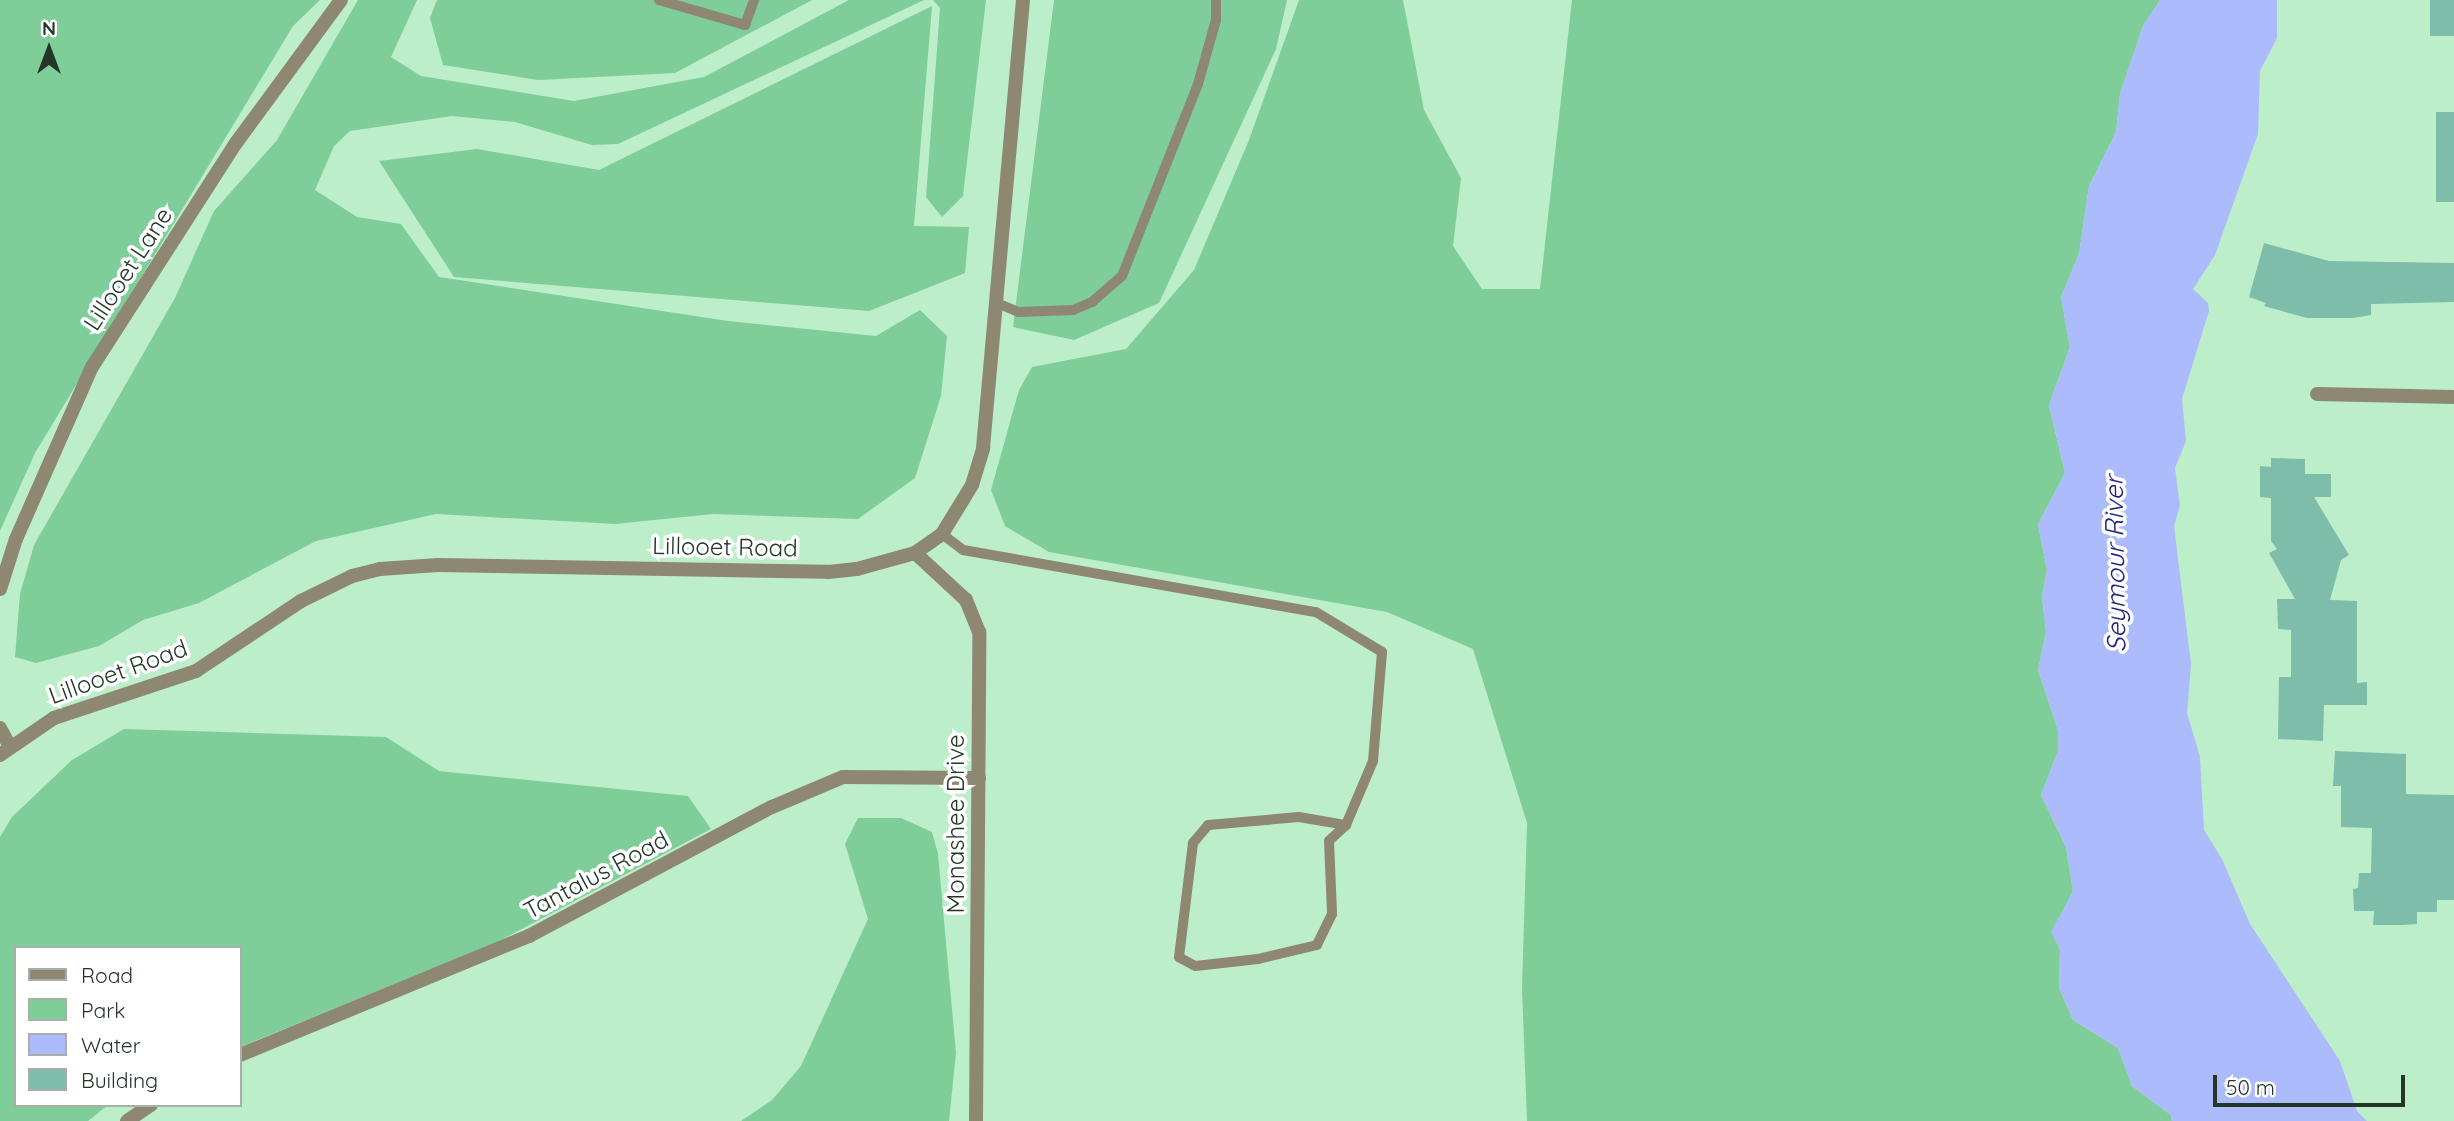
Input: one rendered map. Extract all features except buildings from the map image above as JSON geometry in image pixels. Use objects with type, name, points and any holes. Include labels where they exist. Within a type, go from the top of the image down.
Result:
[{"type":"street","name":"Lillooet Lane","points":[[0,589],[16,539],[92,367],[236,143],[341,0]]},
{"type":"street","name":"Lillooet Road","points":[[5,750],[54,718],[196,671],[301,601],[352,576],[380,569],[438,565],[828,572],[857,569],[915,553],[942,534],[972,485],[983,448],[1023,0]]},
{"type":"street","points":[[2317,394],[2454,397]]},
{"type":"street","name":"Monashee Drive","points":[[915,553],[948,580],[975,614],[979,632],[976,1121]]},
{"type":"street","points":[[0,728],[5,750]]},
{"type":"street","name":"Tantalus Road","points":[[242,1054],[529,936],[772,807],[843,777],[979,778]]},
{"type":"street","points":[[127,1121],[148,1107]]},
{"type":"lane","points":[[659,0],[745,25],[754,0]]},
{"type":"lane","points":[[997,303],[1018,312],[1073,310],[1092,302],[1122,276],[1198,84],[1216,20],[1216,0]]},
{"type":"lane","points":[[942,534],[963,550],[1316,612],[1382,652],[1373,761],[1346,825],[1329,841],[1332,914],[1317,945],[1258,959],[1195,966],[1180,957],[1193,843],[1208,825],[1299,817],[1346,825]]},
{"type":"green space","points":[[0,0],[320,0],[293,26],[35,453],[0,531]]},
{"type":"green space","points":[[358,0],[417,0],[391,57],[421,76],[574,101],[704,77],[849,0],[924,0],[618,144],[592,145],[515,122],[452,116],[350,131],[334,146],[315,190],[357,217],[401,224],[439,277],[728,321],[876,336],[920,310],[947,336],[941,396],[915,478],[858,519],[713,514],[615,524],[436,514],[316,541],[199,603],[143,620],[99,646],[36,663],[15,657],[20,594],[34,545],[175,298],[214,211],[277,140]]},
{"type":"green space","points":[[437,0],[812,0],[675,73],[538,80],[443,65],[430,18]]},
{"type":"green space","points":[[933,0],[986,0],[963,196],[942,217],[926,197],[940,8]]},
{"type":"green space","points":[[1054,0],[1287,0],[1276,49],[1159,303],[1074,340],[1013,327]]},
{"type":"green space","points":[[1299,0],[1403,0],[1424,110],[1461,178],[1453,246],[1482,289],[1540,289],[1572,0],[2160,0],[2143,26],[2120,94],[2116,132],[2089,186],[2079,254],[2061,297],[2070,347],[2049,405],[2065,473],[2038,524],[2047,570],[2042,597],[2046,632],[2038,670],[2058,730],[2058,751],[2041,795],[2066,847],[2073,891],[2052,932],[2060,950],[2059,988],[2073,1020],[2118,1048],[2132,1086],[2171,1115],[2172,1121],[1527,1121],[1522,988],[1527,823],[1473,649],[1387,612],[1049,552],[1005,526],[991,490],[1019,390],[1032,367],[1126,349],[1194,270],[1249,140]]},
{"type":"green space","points":[[932,6],[914,226],[969,227],[965,273],[869,311],[454,277],[379,161],[477,149],[599,170]]},
{"type":"green space","points":[[124,729],[386,737],[439,771],[688,796],[711,829],[497,942],[242,1046],[242,946],[14,946],[14,1107],[106,1107],[88,1121],[0,1121],[0,837],[12,817],[72,760]]},
{"type":"green space","points":[[858,818],[901,818],[932,832],[938,854],[956,1053],[949,1121],[741,1121],[772,1100],[801,1066],[868,919],[845,844]]},
{"type":"water","name":"Seymour River","points":[[2160,0],[2277,0],[2277,38],[2260,71],[2258,134],[2215,255],[2193,289],[2208,303],[2209,311],[2182,399],[2186,441],[2175,468],[2180,506],[2174,526],[2191,664],[2187,713],[2200,757],[2204,830],[2222,859],[2250,924],[2340,1061],[2357,1111],[2367,1121],[2172,1121],[2171,1115],[2132,1086],[2118,1048],[2073,1020],[2059,988],[2060,950],[2051,932],[2073,891],[2066,847],[2041,795],[2058,751],[2058,730],[2038,670],[2046,632],[2042,597],[2047,570],[2038,524],[2065,473],[2049,405],[2070,347],[2061,297],[2079,254],[2089,186],[2116,132],[2120,94],[2143,26]]}]
